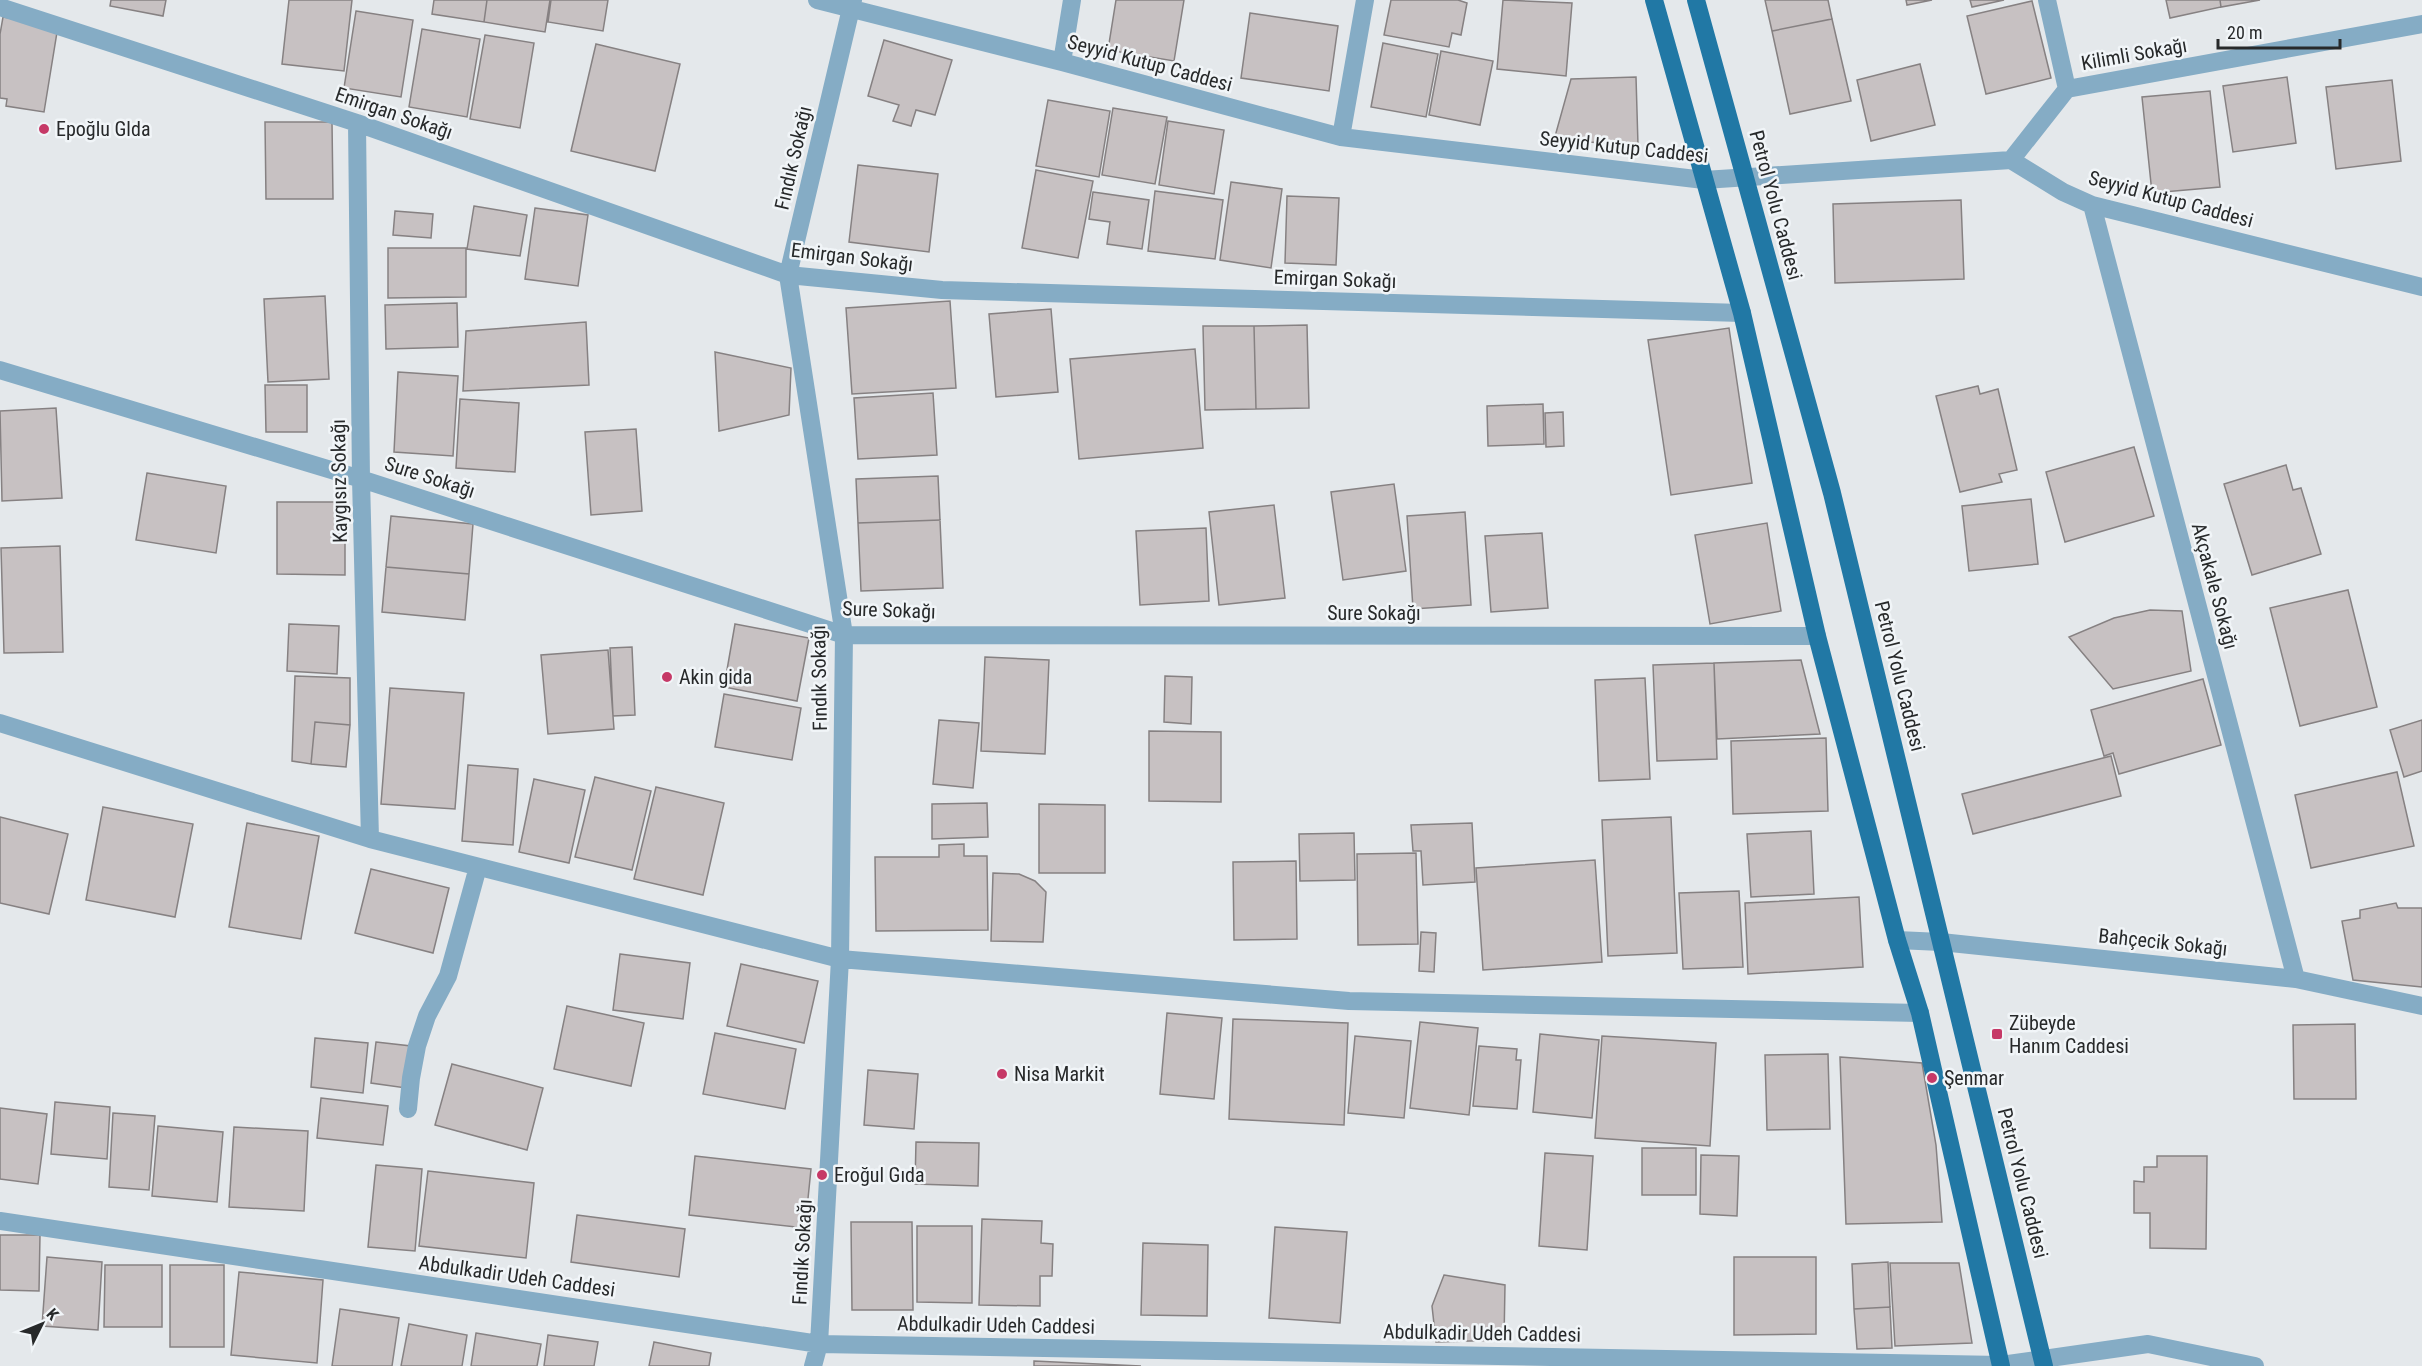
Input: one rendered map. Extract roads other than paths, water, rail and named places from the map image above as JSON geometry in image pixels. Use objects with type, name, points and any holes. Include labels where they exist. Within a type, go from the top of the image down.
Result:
[{"type":"main road","points":[[1654,0],[1742,313],[1816,636],[1897,940],[1920,1013],[2001,1365]]},
{"type":"main road","name":"Petrol Yolu Caddesi","points":[[1696,0],[1832,494],[2043,1362]]},
{"type":"street","name":"Seyyid Kutup Caddesi","points":[[817,0],[853,5],[1341,138],[1704,180],[2011,160],[2063,192],[2092,205],[2422,287]]},
{"type":"street","points":[[1062,62],[1072,0]]},
{"type":"street","points":[[1341,138],[1365,0]]},
{"type":"street","points":[[2011,160],[2067,89],[2047,0]]},
{"type":"street","name":"Fındık Sokağı","points":[[813,1366],[819,1344],[840,959],[844,635],[789,275],[853,5]]},
{"type":"street","name":"Emirgan Sokağı","points":[[0,7],[357,123],[789,275],[942,290],[1742,313]]},
{"type":"street","name":"Kilimli Sokağı","points":[[2067,89],[2422,24]]},
{"type":"street","name":"Kaygısız Sokağı","points":[[357,123],[361,478],[370,839]]},
{"type":"street","name":"Akçakale Sokağı","points":[[2092,205],[2296,979]]},
{"type":"street","name":"Sure Sokağı","points":[[0,370],[361,478],[844,635],[1816,636]]},
{"type":"street","points":[[0,723],[370,839],[840,959],[1349,1001],[1920,1013]]},
{"type":"street","points":[[408,1109],[417,1046],[427,1016],[448,976],[478,867]]},
{"type":"street","name":"Bahçecik Sokağı","points":[[1897,940],[1941,942],[2296,979],[2422,1006]]},
{"type":"street","name":"Abdulkadir Udeh Caddesi","points":[[0,1221],[819,1344],[2001,1365],[2043,1362],[2148,1344],[2255,1366]]},
{"type":"place","name":"Epoğlu Glda","points":[[44,129]]},
{"type":"place","name":"Akin gida","points":[[667,677]]},
{"type":"place","name":"Zübeyde Hanım Caddesi","points":[[1997,1034]]},
{"type":"place","name":"Nisa Markit","points":[[1002,1074]]},
{"type":"place","name":"Şenmar","points":[[1932,1078]]},
{"type":"place","name":"Eroğul Gıda","points":[[822,1175]]}]
